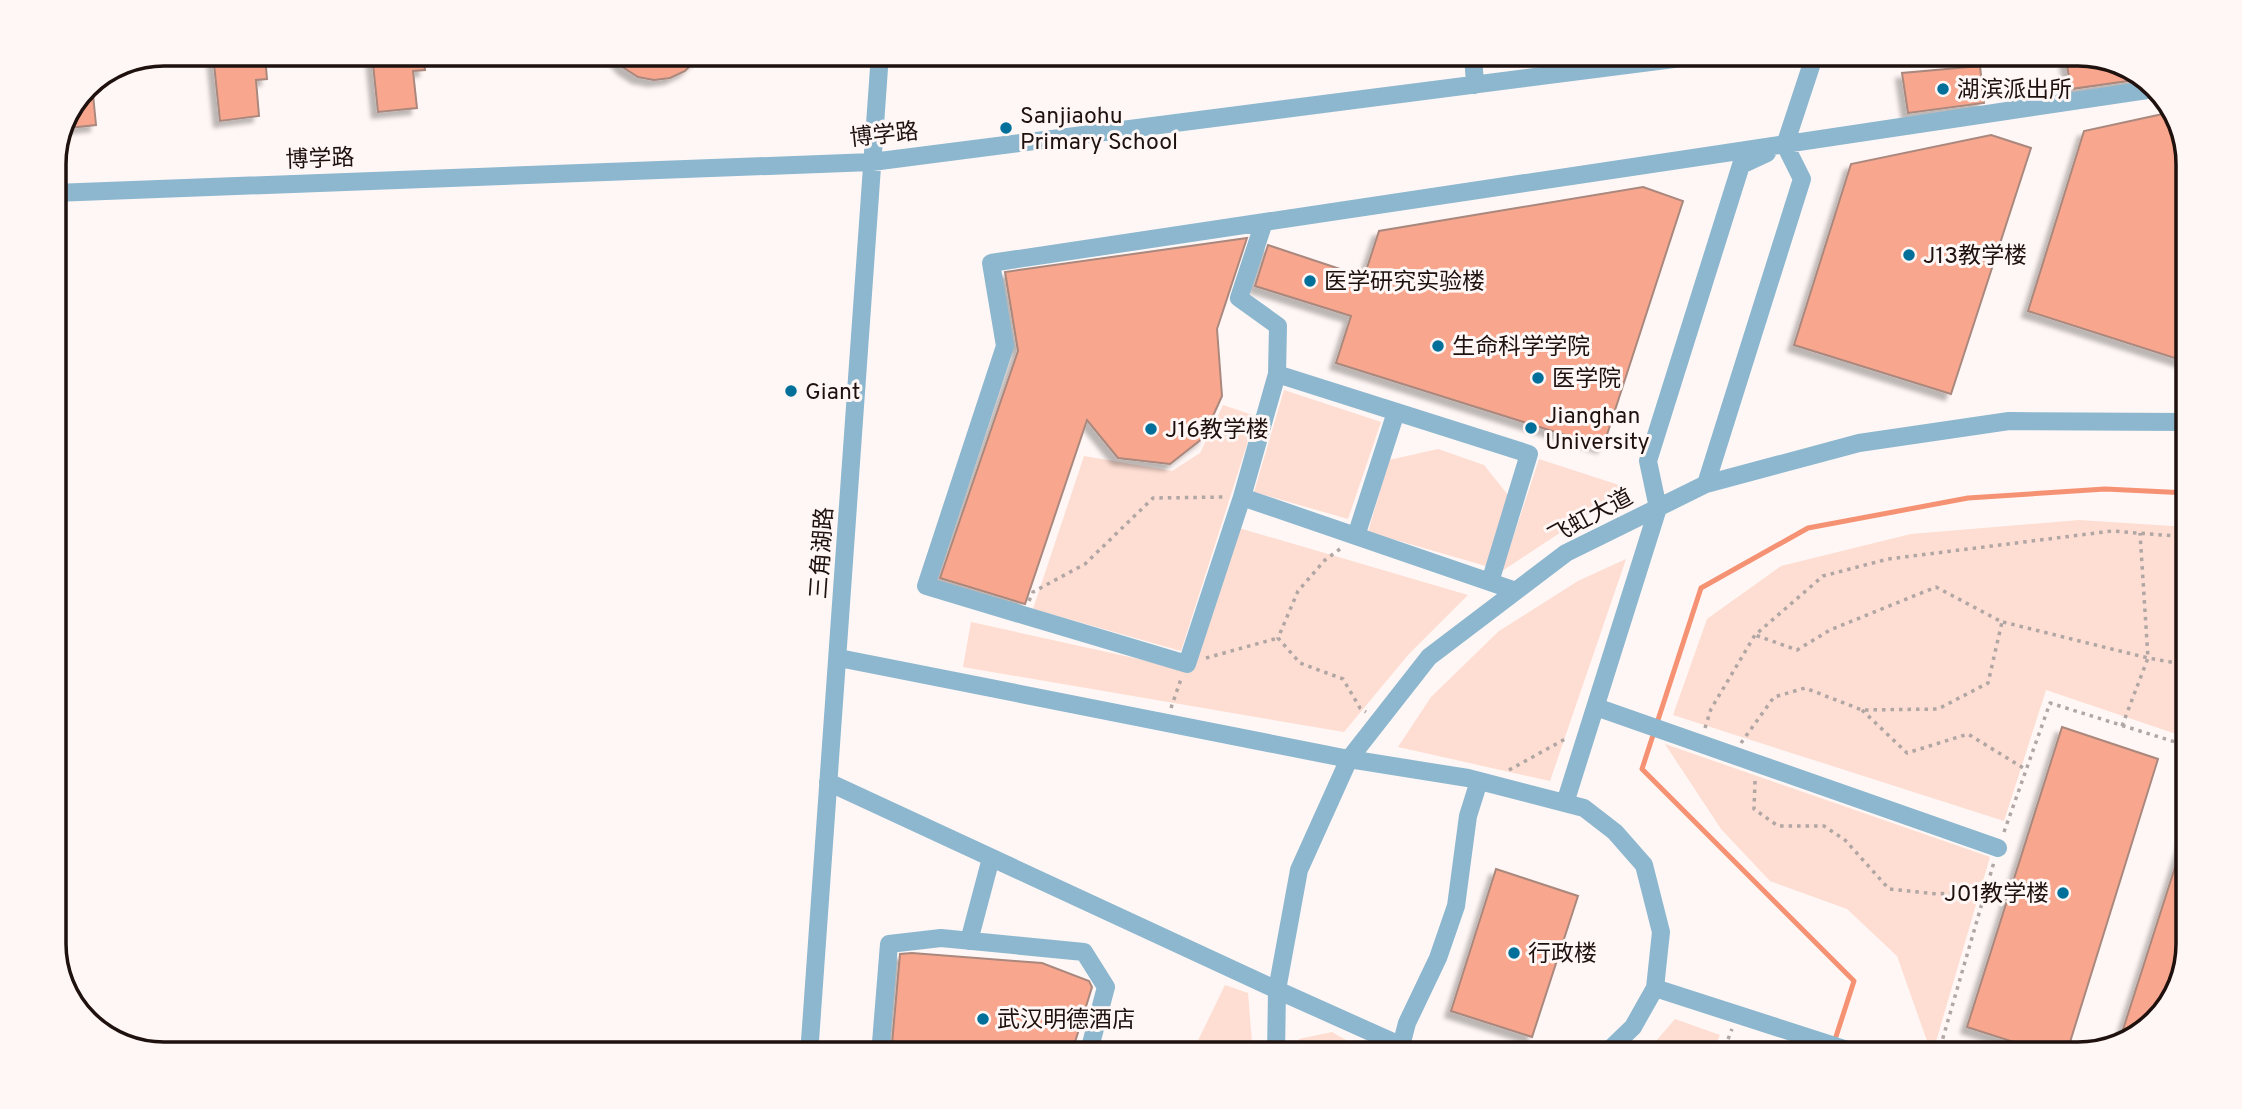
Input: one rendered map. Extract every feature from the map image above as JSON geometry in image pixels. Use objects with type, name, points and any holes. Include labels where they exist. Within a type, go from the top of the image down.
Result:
[{"type":"street","name":"三角湖路","points":[[810,1042],[879,66]]},
{"type":"street","points":[[1474,66],[1475,85]]},
{"type":"street","name":"博学路","points":[[67,193],[872,162],[1621,66]]},
{"type":"street","points":[[1565,803],[1658,508],[1648,461],[1741,165],[1784,145],[1811,66]]},
{"type":"street","points":[[1264,222],[1239,298],[1278,326],[1278,374],[1242,497],[1187,664],[926,586],[1005,346],[992,263],[1264,222],[1784,145],[2142,91]]},
{"type":"street","points":[[1706,484],[1802,179],[1784,145]]},
{"type":"street","points":[[1278,374],[1529,454],[1490,582]]},
{"type":"street","points":[[1356,536],[1396,412]]},
{"type":"street","name":"飞虹大道","points":[[1276,1042],[1277,990],[1299,870],[1349,759],[1429,657],[1566,553],[1706,484],[1859,443],[2009,421],[2175,422]]},
{"type":"street","points":[[1242,497],[1516,591]]},
{"type":"street","points":[[839,658],[1349,759],[1483,782],[1584,808],[1615,832],[1644,865],[1661,932],[1655,988],[1633,1027],[1617,1042]]},
{"type":"street","points":[[1596,707],[1998,848]]},
{"type":"street","points":[[828,782],[1394,1042]]},
{"type":"street","points":[[1402,1042],[1407,1023],[1438,958],[1456,906],[1468,816],[1483,782]]},
{"type":"street","points":[[970,941],[991,858]]},
{"type":"street","points":[[881,1042],[889,944],[941,938],[1084,952],[1106,987],[1091,1042]]},
{"type":"street","points":[[1655,988],[1823,1042]]},
{"type":"path","points":[[1024,615],[1033,592],[1085,564],[1153,498],[1242,497]]},
{"type":"path","points":[[1700,744],[1711,709],[1755,635],[1823,576],[1888,559],[2112,531],[2175,536]]},
{"type":"path","points":[[2122,726],[2148,658],[2140,533]]},
{"type":"path","points":[[1278,638],[1298,591],[1325,560],[1356,536]]},
{"type":"path","points":[[1755,635],[1797,650],[1830,630],[1936,587],[2002,622],[2176,663]]},
{"type":"path","points":[[1734,755],[1774,697],[1805,688],[1862,710],[1938,709],[1988,683],[2002,622]]},
{"type":"path","points":[[1166,722],[1187,664],[1278,638]]},
{"type":"path","points":[[1278,638],[1300,663],[1343,679],[1360,708],[1379,721]]},
{"type":"path","points":[[1942,1042],[1998,848],[2050,703],[2176,742]]},
{"type":"path","points":[[1862,710],[1907,753],[1968,734],[2026,769]]},
{"type":"path","points":[[1483,782],[1590,725]]},
{"type":"path","points":[[1761,765],[1754,786],[1754,809],[1777,826],[1824,826],[1844,840],[1889,889],[1937,894],[1986,891]]},
{"type":"path","points":[[1727,1042],[1737,1014]]},
{"type":"shaded area","points":[[1284,390],[1381,422],[1348,519],[1254,492]]},
{"type":"shaded area","points":[[1223,405],[1256,416],[1181,651],[1033,609],[1084,456],[1172,471],[1200,453]]},
{"type":"shaded area","points":[[1438,449],[1484,465],[1508,495],[1486,566],[1368,532],[1389,460]]},
{"type":"shaded area","points":[[1539,459],[1628,488],[1502,571]]},
{"type":"shaded area","points":[[2079,520],[2175,526],[2176,734],[2046,690],[2004,821],[1673,715],[1707,619],[1781,566],[1911,534]]},
{"type":"shaded area","points":[[1239,528],[1468,595],[1408,655],[1344,732],[963,667],[971,622],[1193,671]]},
{"type":"shaded area","points":[[1626,559],[1550,781],[1398,747],[1431,697],[1499,631],[1578,581]]},
{"type":"shaded area","points":[[1665,744],[1990,857],[1936,1042],[1927,1042],[1897,956],[1847,909],[1770,881],[1721,829]]},
{"type":"shaded area","points":[[1225,985],[1248,993],[1252,1042],[1197,1042]]},
{"type":"shaded area","points":[[1675,1019],[1720,1035],[1717,1042],[1655,1042]]},
{"type":"shaded area","points":[[1332,1032],[1349,1042],[1299,1042],[1299,1039]]},
{"type":"building","points":[[214,66],[266,66],[267,79],[256,80],[259,116],[220,121]]},
{"type":"building","points":[[373,66],[424,66],[425,70],[413,71],[417,108],[378,112]]},
{"type":"building","points":[[622,66],[690,66],[670,78],[654,80],[638,77]]},
{"type":"building","name":"湖滨派出所","points":[[1980,66],[1984,103],[1908,113],[1902,73]]},
{"type":"building","points":[[2067,66],[2091,67],[2128,81],[2071,89]]},
{"type":"building","points":[[93,98],[96,125],[75,127]]},
{"type":"building","points":[[2161,114],[2170,133],[2175,158],[2175,358],[2028,311],[2084,131]]},
{"type":"building","name":"J13教学楼","points":[[1991,135],[2031,148],[1951,394],[1794,345],[1851,164]]},
{"type":"building","points":[[1643,187],[1683,201],[1603,447],[1336,363],[1351,316],[1255,286],[1268,245],[1364,277],[1379,231]]},
{"type":"building","name":"J16教学楼","points":[[1247,238],[1217,329],[1222,396],[1203,438],[1170,464],[1118,458],[1087,420],[1025,604],[940,578],[1018,351],[1005,272]]},
{"type":"building","name":"J01教学楼","points":[[2062,727],[2158,759],[2070,1042],[2014,1042],[1967,1027]]},
{"type":"building","points":[[2176,864],[2174,964],[2159,999],[2137,1022],[2122,1031]]},
{"type":"building","name":"行政楼","points":[[1496,869],[1578,896],[1532,1037],[1451,1011]]},
{"type":"building","name":"武汉明德酒店","points":[[900,954],[1042,963],[1089,981],[1092,987],[1075,1042],[892,1042]]},
{"type":"waterway","points":[[1834,1042],[1854,981],[1642,769],[1701,588],[1808,528],[1968,498],[2105,489],[2175,492]]},
{"type":"place","name":"湖滨派出所","points":[[1943,89]]},
{"type":"place","name":"Sanjiaohu Primary School","points":[[1006,128]]},
{"type":"place","name":"J13教学楼","points":[[1909,255]]},
{"type":"place","name":"医学研究实验楼","points":[[1310,281]]},
{"type":"place","name":"生命科学学院","points":[[1438,346]]},
{"type":"place","name":"医学院","points":[[1538,378]]},
{"type":"place","name":"Giant","points":[[791,391]]},
{"type":"place","name":"Jianghan University","points":[[1531,428]]},
{"type":"place","name":"J16教学楼","points":[[1151,429]]},
{"type":"place","name":"J01教学楼","points":[[2063,893]]},
{"type":"place","name":"行政楼","points":[[1514,953]]},
{"type":"place","name":"武汉明德酒店","points":[[983,1019]]}]
